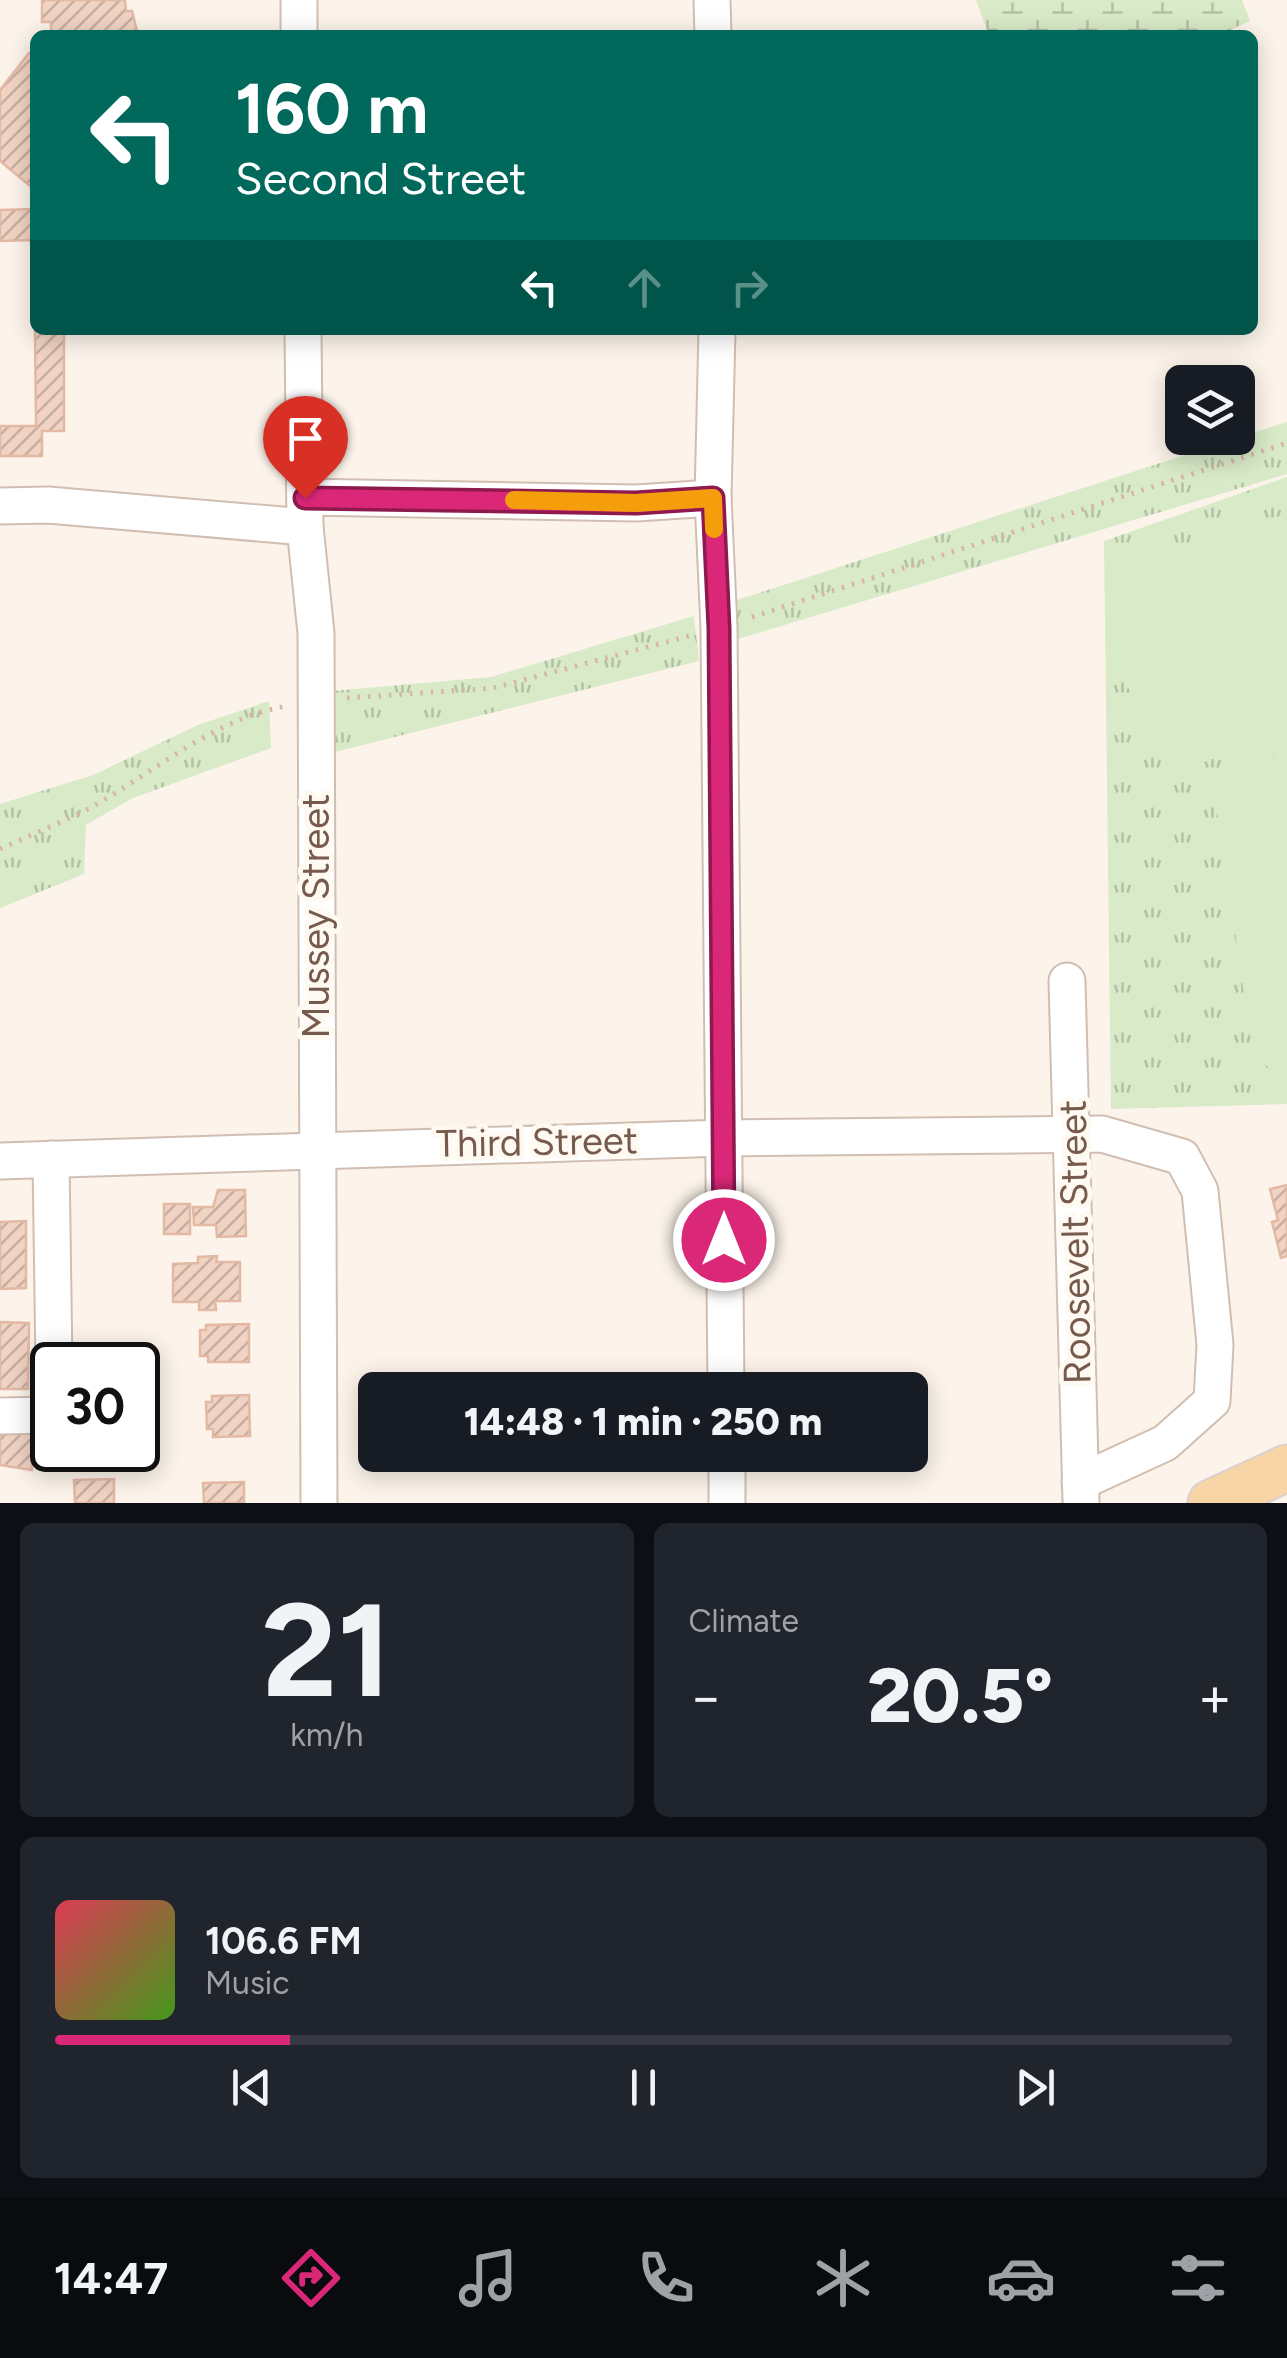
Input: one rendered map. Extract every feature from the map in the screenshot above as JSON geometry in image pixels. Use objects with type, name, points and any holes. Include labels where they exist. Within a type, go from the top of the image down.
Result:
[{"type":"main road","points":[[1215,1502],[1287,1468]]},
{"type":"street","points":[[299,0],[299,30]]},
{"type":"street","points":[[712,0],[713,30]]},
{"type":"street","name":"Mussey Street","points":[[303,335],[305,512],[316,633],[319,1503]]},
{"type":"street","points":[[717,335],[713,498],[719,628],[726,1372]]},
{"type":"street","points":[[0,506],[305,512],[713,498]]},
{"type":"street","name":"Roosevelt Street","points":[[1067,981],[1081,1493]]},
{"type":"street","name":"Third Street","points":[[0,1161],[315,1148],[1102,1134],[1182,1157],[1200,1191],[1215,1345],[1212,1401],[1165,1443],[1081,1493]]},
{"type":"street","points":[[51,1159],[54,1342]]},
{"type":"street","points":[[0,1416],[30,1415]]},
{"type":"street","points":[[726,1472],[727,1503]]},
{"type":"path","points":[[741,621],[1287,443]]},
{"type":"green space","points":[[976,0],[1242,0],[1250,21],[1230,30],[987,30]]},
{"type":"green space","points":[[1287,422],[1287,474],[738,639],[734,601],[1185,455],[1255,455],[1255,432]]},
{"type":"green space","points":[[1287,477],[1287,1104],[1111,1109],[1104,541]]},
{"type":"green space","points":[[1287,514],[1287,744],[1247,748],[1204,762],[1163,754],[1129,690],[1111,619],[1105,571]]},
{"type":"green space","points":[[694,616],[699,661],[331,753],[332,691],[491,677]]},
{"type":"green space","points":[[269,701],[271,748],[133,798],[86,825],[84,874],[0,908],[0,804],[93,775],[198,725]]},
{"type":"green space","points":[[1259,758],[1287,758],[1287,1073],[1277,1074],[1253,1055],[1212,775]]},
{"type":"building","points":[[42,0],[125,0],[126,11],[132,11],[137,30],[51,30],[51,22],[42,22]]},
{"type":"building","points":[[29,53],[30,186],[0,161],[0,90]]},
{"type":"building","points":[[30,209],[30,240],[0,241],[0,210]]},
{"type":"building","points":[[35,335],[64,335],[64,431],[42,431],[42,456],[0,456],[0,426],[36,426]]},
{"type":"building","points":[[1287,1185],[1287,1256],[1281,1258],[1272,1222],[1278,1220],[1270,1189]]},
{"type":"building","points":[[218,1190],[245,1190],[246,1236],[217,1237],[216,1225],[194,1225],[193,1207],[213,1207]]},
{"type":"building","points":[[164,1204],[190,1204],[190,1234],[164,1234]]},
{"type":"building","points":[[26,1221],[26,1288],[0,1289],[0,1222]]},
{"type":"building","points":[[217,1256],[216,1262],[240,1262],[240,1301],[215,1301],[216,1310],[199,1310],[199,1302],[173,1302],[173,1264],[198,1263],[198,1257]]},
{"type":"building","points":[[0,1322],[29,1323],[28,1389],[0,1389]]},
{"type":"building","points":[[249,1324],[249,1362],[208,1362],[208,1356],[200,1356],[200,1330],[206,1330],[206,1325]]},
{"type":"building","points":[[249,1395],[250,1436],[213,1437],[213,1429],[207,1429],[206,1402],[212,1402],[212,1396]]},
{"type":"building","points":[[0,1425],[30,1425],[30,1470],[0,1465]]},
{"type":"building","points":[[114,1479],[114,1503],[75,1503],[74,1480]]},
{"type":"building","points":[[244,1482],[244,1503],[204,1503],[203,1483]]},
{"type":"slow traffic","points":[[514,500],[636,503],[713,498],[714,529]]},
{"type":"route","points":[[305,498],[636,503],[713,498],[719,628],[724,1240]]}]
